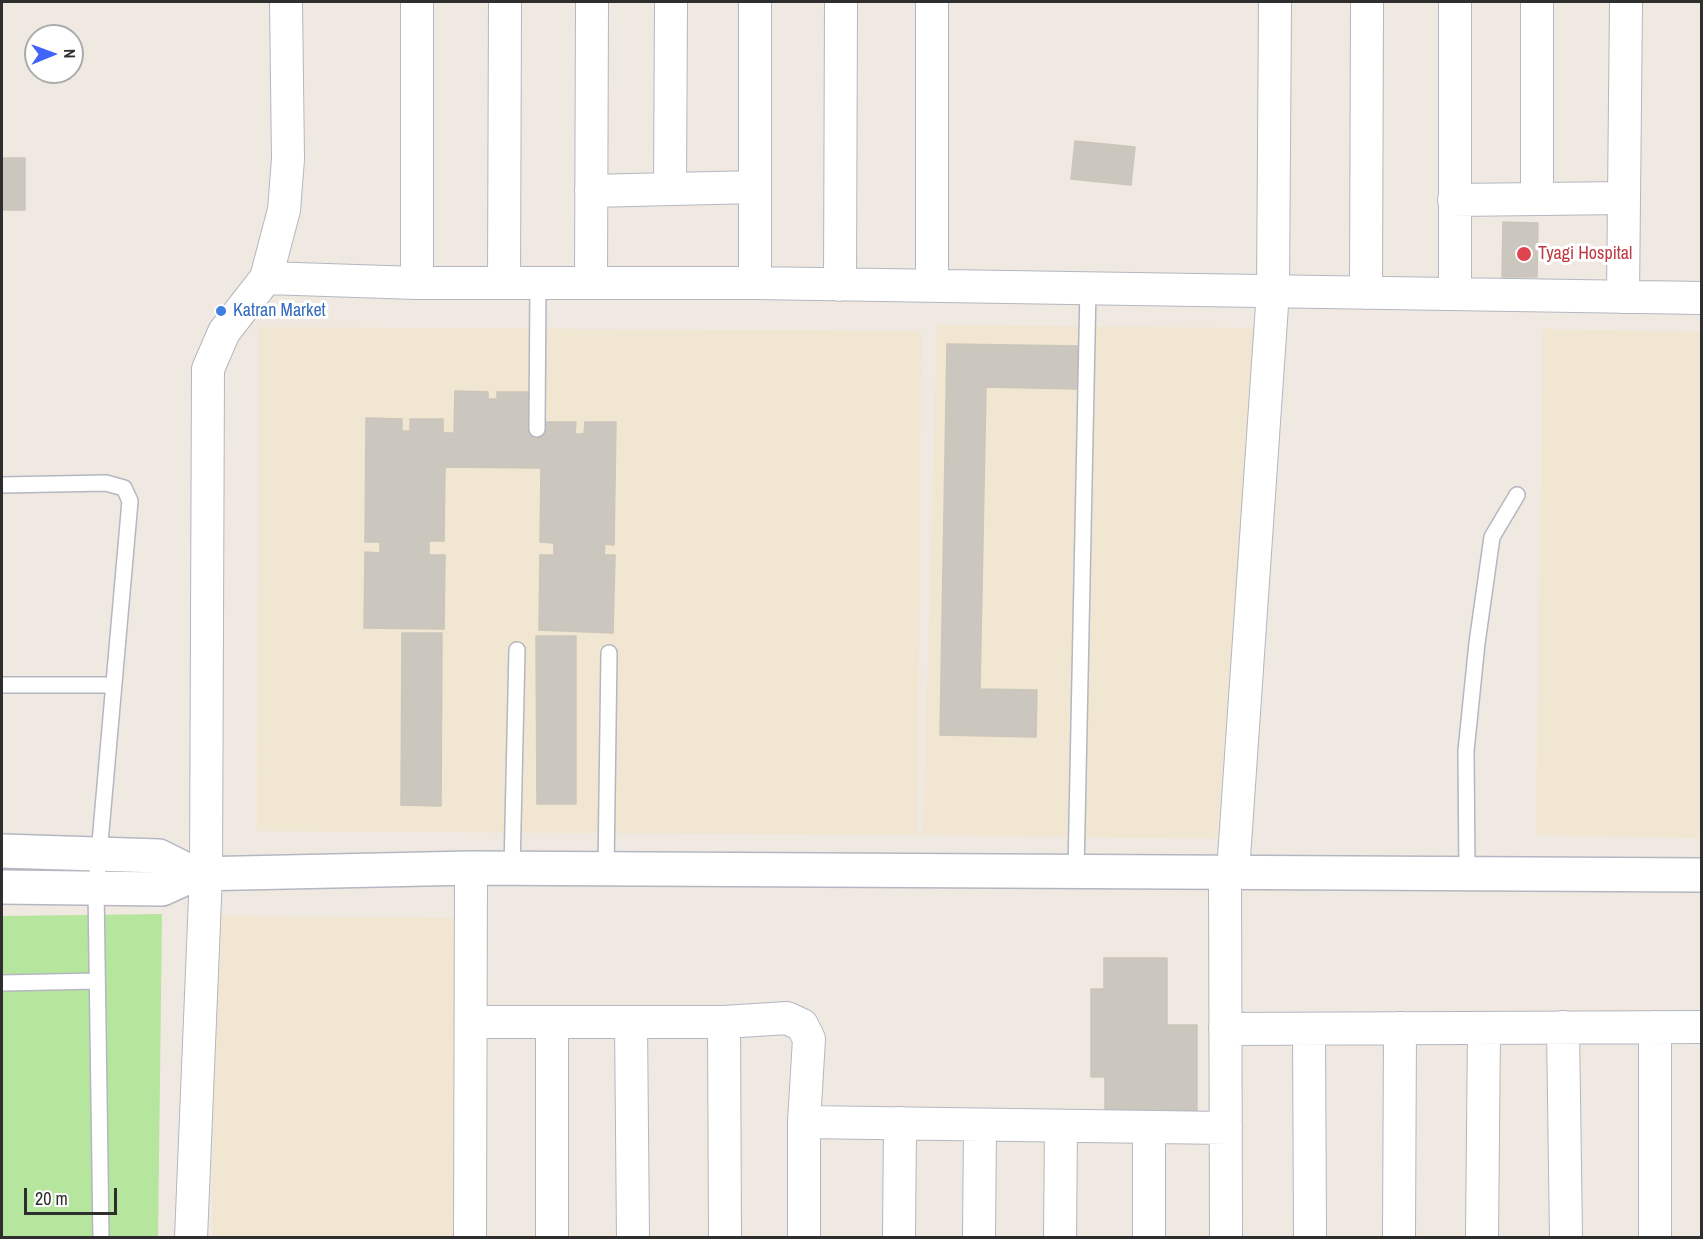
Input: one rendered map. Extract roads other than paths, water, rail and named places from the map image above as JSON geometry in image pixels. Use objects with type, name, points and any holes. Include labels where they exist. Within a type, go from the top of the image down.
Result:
[{"type":"street","points":[[191,1238],[201,874],[208,369],[224,332],[266,278],[284,210],[288,159],[286,2]]},
{"type":"street","points":[[417,2],[417,283]]},
{"type":"street","points":[[504,283],[505,2]]},
{"type":"street","points":[[591,283],[592,2]]},
{"type":"street","points":[[670,189],[671,2]]},
{"type":"street","points":[[755,2],[755,283]]},
{"type":"street","points":[[840,285],[841,2]]},
{"type":"street","points":[[932,2],[932,286]]},
{"type":"street","points":[[1226,1238],[1225,1029],[1229,872],[1273,291],[1275,2]]},
{"type":"street","points":[[1366,293],[1367,2]]},
{"type":"street","points":[[1455,2],[1455,294]]},
{"type":"street","points":[[1537,2],[1537,199]]},
{"type":"street","points":[[1623,297],[1626,2]]},
{"type":"street","points":[[591,191],[755,187]]},
{"type":"street","points":[[1454,200],[1624,198]]},
{"type":"street","points":[[266,278],[417,283],[755,283],[1701,298]]},
{"type":"street","points":[[2,851],[159,856],[201,874]]},
{"type":"street","points":[[471,868],[471,1238]]},
{"type":"street","points":[[2,887],[162,889],[201,874],[471,868],[1701,875]]},
{"type":"street","points":[[471,1022],[724,1022],[788,1018],[802,1025],[809,1039],[804,1122],[804,1238]]},
{"type":"street","points":[[552,1022],[552,1238]]},
{"type":"street","points":[[631,1022],[633,1238]]},
{"type":"street","points":[[724,1022],[725,1238]]},
{"type":"street","points":[[1563,1027],[1566,1238]]},
{"type":"street","points":[[1655,1027],[1655,1238]]},
{"type":"street","points":[[1225,1029],[1701,1027]]},
{"type":"street","points":[[1399,1238],[1400,1028]]},
{"type":"street","points":[[1482,1238],[1484,1028]]},
{"type":"street","points":[[1309,1029],[1310,1238]]},
{"type":"street","points":[[804,1122],[1226,1128]]},
{"type":"street","points":[[899,1238],[900,1123]]},
{"type":"street","points":[[979,1238],[980,1125]]},
{"type":"street","points":[[1060,1238],[1061,1126]]},
{"type":"street","points":[[1149,1127],[1149,1238]]},
{"type":"lane","points":[[537,429],[538,283]]},
{"type":"lane","points":[[1076,871],[1088,289]]},
{"type":"lane","points":[[2,485],[106,483],[124,488],[130,501],[112,685],[96,888],[101,1238]]},
{"type":"lane","points":[[1467,874],[1466,751],[1477,643],[1492,537],[1517,495]]},
{"type":"lane","points":[[512,868],[517,650]]},
{"type":"lane","points":[[606,869],[609,653]]},
{"type":"lane","points":[[2,685],[112,685]]},
{"type":"lane","points":[[2,983],[97,981]]},
{"type":"place","name":"Tyagi Hospital","points":[[1524,254]]},
{"type":"place","name":"Katran Market","points":[[221,311]]}]
